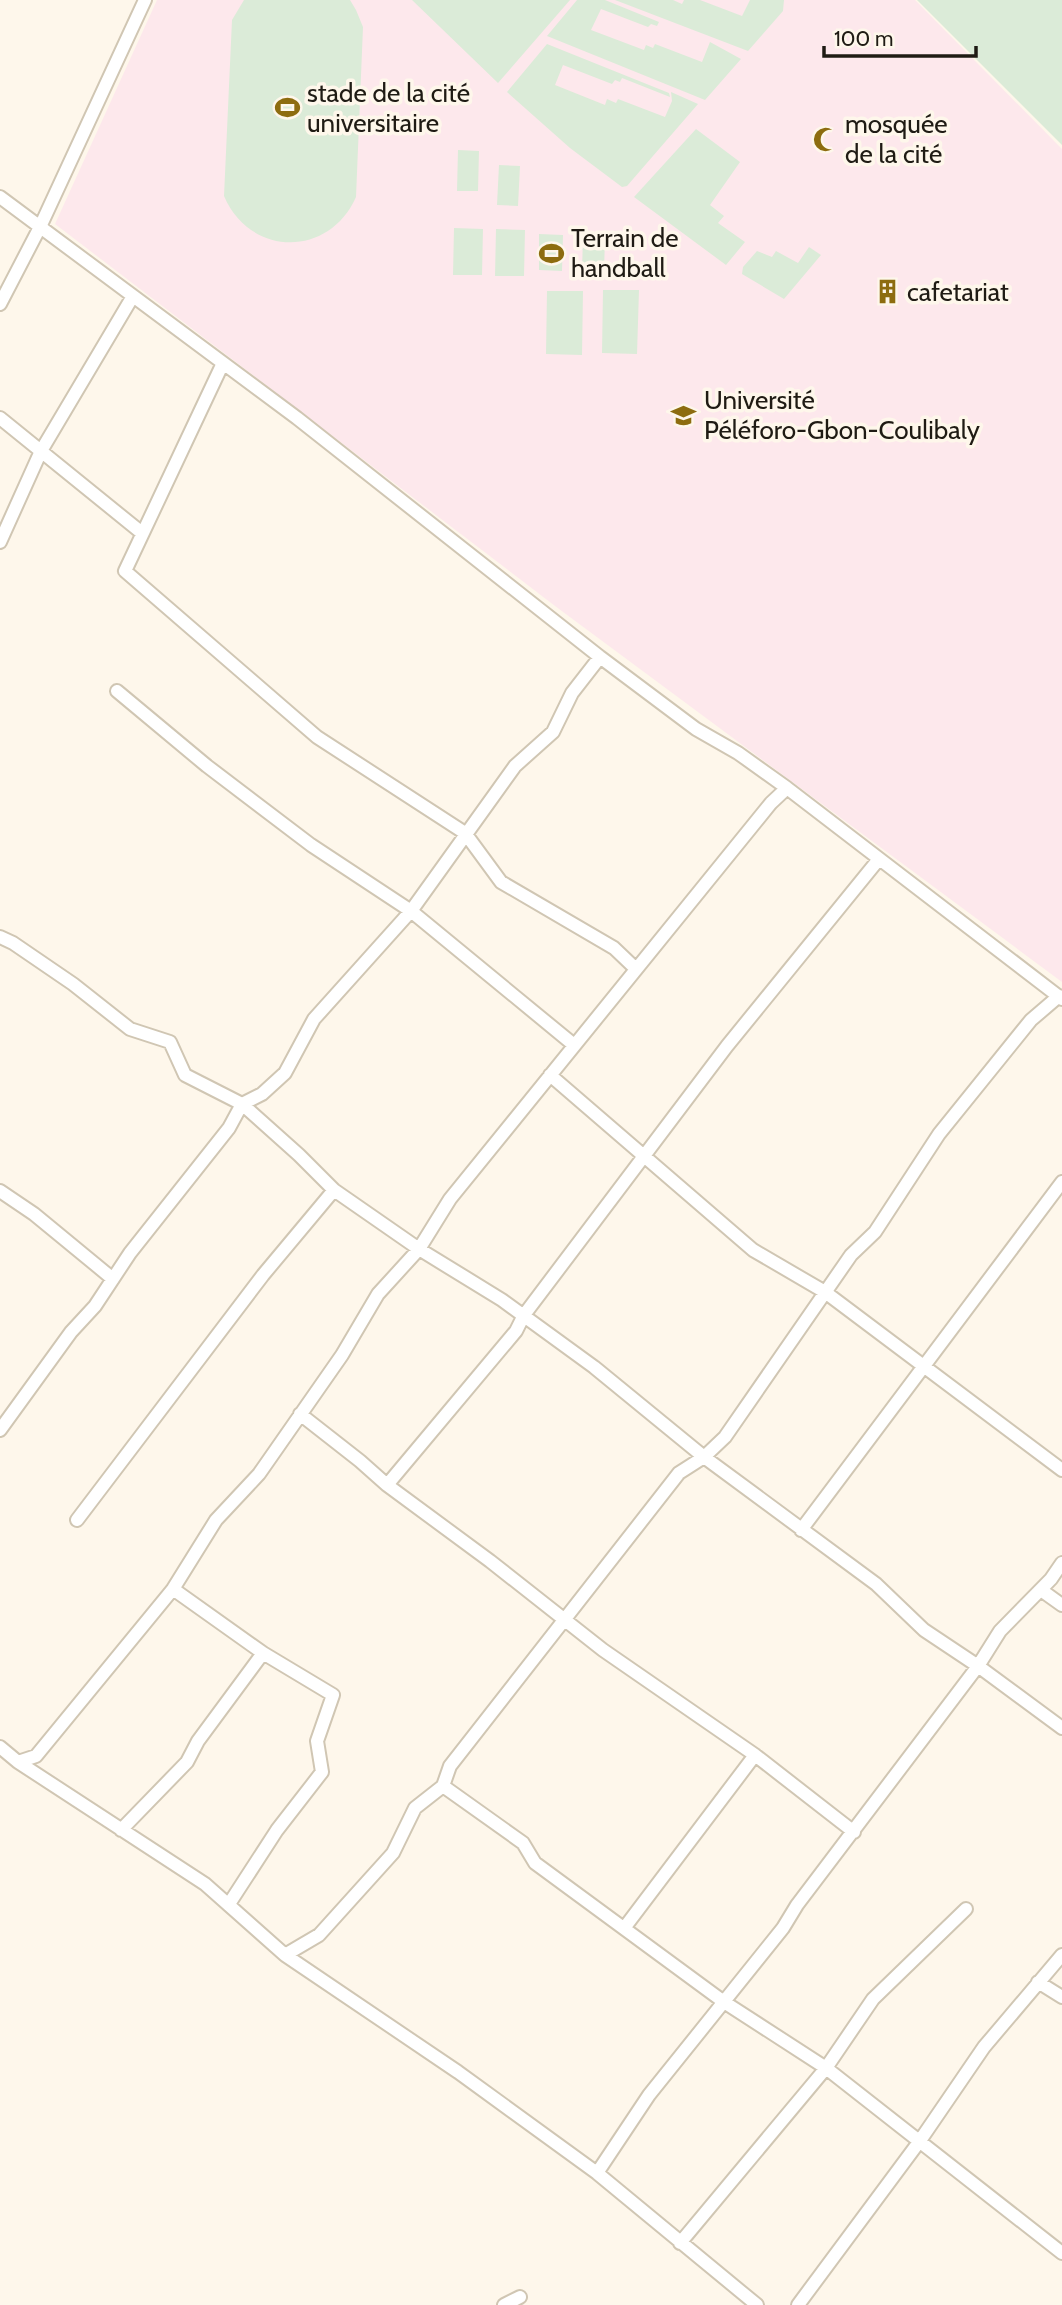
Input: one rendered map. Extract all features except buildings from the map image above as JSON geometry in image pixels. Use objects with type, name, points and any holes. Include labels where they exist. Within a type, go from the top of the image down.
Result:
[{"type":"street","points":[[0,304],[40,227],[145,0]]},
{"type":"street","points":[[0,197],[330,443],[600,657],[696,729],[738,753],[787,788],[1061,997],[1031,1020],[939,1134],[875,1232],[850,1255],[725,1437],[704,1457],[679,1473],[450,1766],[443,1786],[415,1808],[393,1853],[319,1935],[285,1955]]},
{"type":"street","points":[[0,542],[41,451],[133,296]]},
{"type":"street","points":[[223,363],[125,571],[317,737],[465,833],[501,882],[614,948],[636,969]]},
{"type":"street","points":[[0,418],[142,533]]},
{"type":"street","points":[[0,1430],[71,1332],[95,1306],[130,1253],[229,1128],[242,1104],[262,1094],[285,1073],[314,1019],[411,911],[515,766],[553,732],[572,693],[600,657]]},
{"type":"street","points":[[117,691],[207,766],[310,845],[411,911],[574,1045]]},
{"type":"street","points":[[18,1762],[36,1756],[173,1589],[216,1520],[258,1474],[342,1355],[378,1294],[419,1249],[450,1199],[771,803],[787,788]]},
{"type":"street","points":[[387,1485],[516,1331],[524,1315],[727,1046],[878,859]]},
{"type":"street","points":[[0,937],[73,984],[130,1029],[170,1042],[185,1075],[242,1104],[299,1154],[334,1190],[419,1249],[524,1315],[594,1367],[704,1457],[876,1584],[924,1630],[1062,1728]]},
{"type":"street","points":[[551,1075],[753,1250],[825,1293],[1062,1470]]},
{"type":"street","points":[[801,1530],[1062,1182]]},
{"type":"street","points":[[77,1520],[263,1275],[334,1190]]},
{"type":"street","points":[[0,1191],[34,1214],[113,1279]]},
{"type":"street","points":[[300,1415],[603,1650],[755,1755],[854,1832]]},
{"type":"street","points":[[597,2174],[649,2095],[724,2003],[854,1832],[978,1666],[1000,1631],[1041,1590],[1062,1563]]},
{"type":"street","points":[[173,1589],[263,1653],[332,1695],[317,1741],[322,1772],[277,1830],[229,1904]]},
{"type":"street","points":[[1041,1590],[1062,1605]]},
{"type":"street","points":[[121,1830],[187,1762],[198,1741],[263,1653]]},
{"type":"street","points":[[0,1747],[18,1762],[205,1884],[285,1955],[458,2072],[597,2174],[757,2305]]},
{"type":"street","points":[[625,1927],[755,1755]]},
{"type":"street","points":[[443,1786],[523,1843],[536,1863],[724,2003],[826,2068],[1062,2253]]},
{"type":"street","points":[[680,2244],[826,2068],[873,1999],[966,1909]]},
{"type":"street","points":[[798,2305],[919,2142],[984,2047],[1062,1955]]},
{"type":"street","points":[[1038,1982],[1062,1997]]},
{"type":"street","points":[[504,2305],[520,2297]]},
{"type":"shaded area","name":"Université Péléforo-Gbon-Coulibaly","points":[[157,0],[915,0],[1062,149],[1062,982],[555,606],[55,224]]},
{"type":"green space","points":[[244,0],[350,0],[363,27],[356,197],[344,217],[328,231],[309,240],[290,242],[270,239],[252,230],[236,216],[224,196],[232,20]]},
{"type":"green space","points":[[412,0],[570,0],[498,83]]},
{"type":"green space","points":[[577,0],[605,0],[659,22],[657,26],[651,24],[648,27],[601,9],[591,30],[644,50],[646,45],[653,48],[655,44],[702,62],[710,42],[741,59],[705,100],[547,36]]},
{"type":"green space","points":[[615,0],[673,0],[682,4],[684,0],[700,0],[742,16],[750,0],[784,0],[783,11],[748,51]]},
{"type":"green space","points":[[917,0],[1062,0],[1062,145]]},
{"type":"green space","points":[[547,44],[669,93],[670,97],[622,78],[620,82],[615,80],[612,84],[563,65],[555,85],[605,105],[607,99],[616,103],[618,99],[665,117],[672,101],[671,92],[698,104],[627,186],[622,187],[570,148],[507,92]]},
{"type":"green space","points":[[696,129],[740,162],[710,205],[724,216],[718,223],[745,242],[726,265],[634,197]]},
{"type":"green space","points":[[458,150],[479,151],[478,191],[457,191]]},
{"type":"green space","points":[[499,165],[520,166],[518,206],[497,205]]},
{"type":"green space","points":[[454,228],[483,229],[482,275],[453,275]]},
{"type":"green space","points":[[496,229],[525,230],[524,276],[495,276]]},
{"type":"green space","name":"Terrain de handball","points":[[539,234],[563,235],[562,271],[539,270]]},
{"type":"green space","name":"Terrain de handball","points":[[583,236],[605,237],[604,272],[582,271]]},
{"type":"green space","points":[[809,247],[821,255],[784,299],[742,274],[743,267],[757,251],[772,257],[776,251],[798,263]]},
{"type":"green space","points":[[603,290],[639,290],[637,354],[602,353]]},
{"type":"green space","points":[[547,291],[583,291],[582,355],[546,354]]},
{"type":"place","name":"stade de la cité universitaire","points":[[287,108]]},
{"type":"place","name":"mosquée de la cité","points":[[825,139]]},
{"type":"place","name":"Terrain de handball","points":[[551,253]]},
{"type":"place","name":"cafetariat","points":[[887,292]]},
{"type":"place","name":"Université Péléforo-Gbon-Coulibaly","points":[[684,415]]}]
